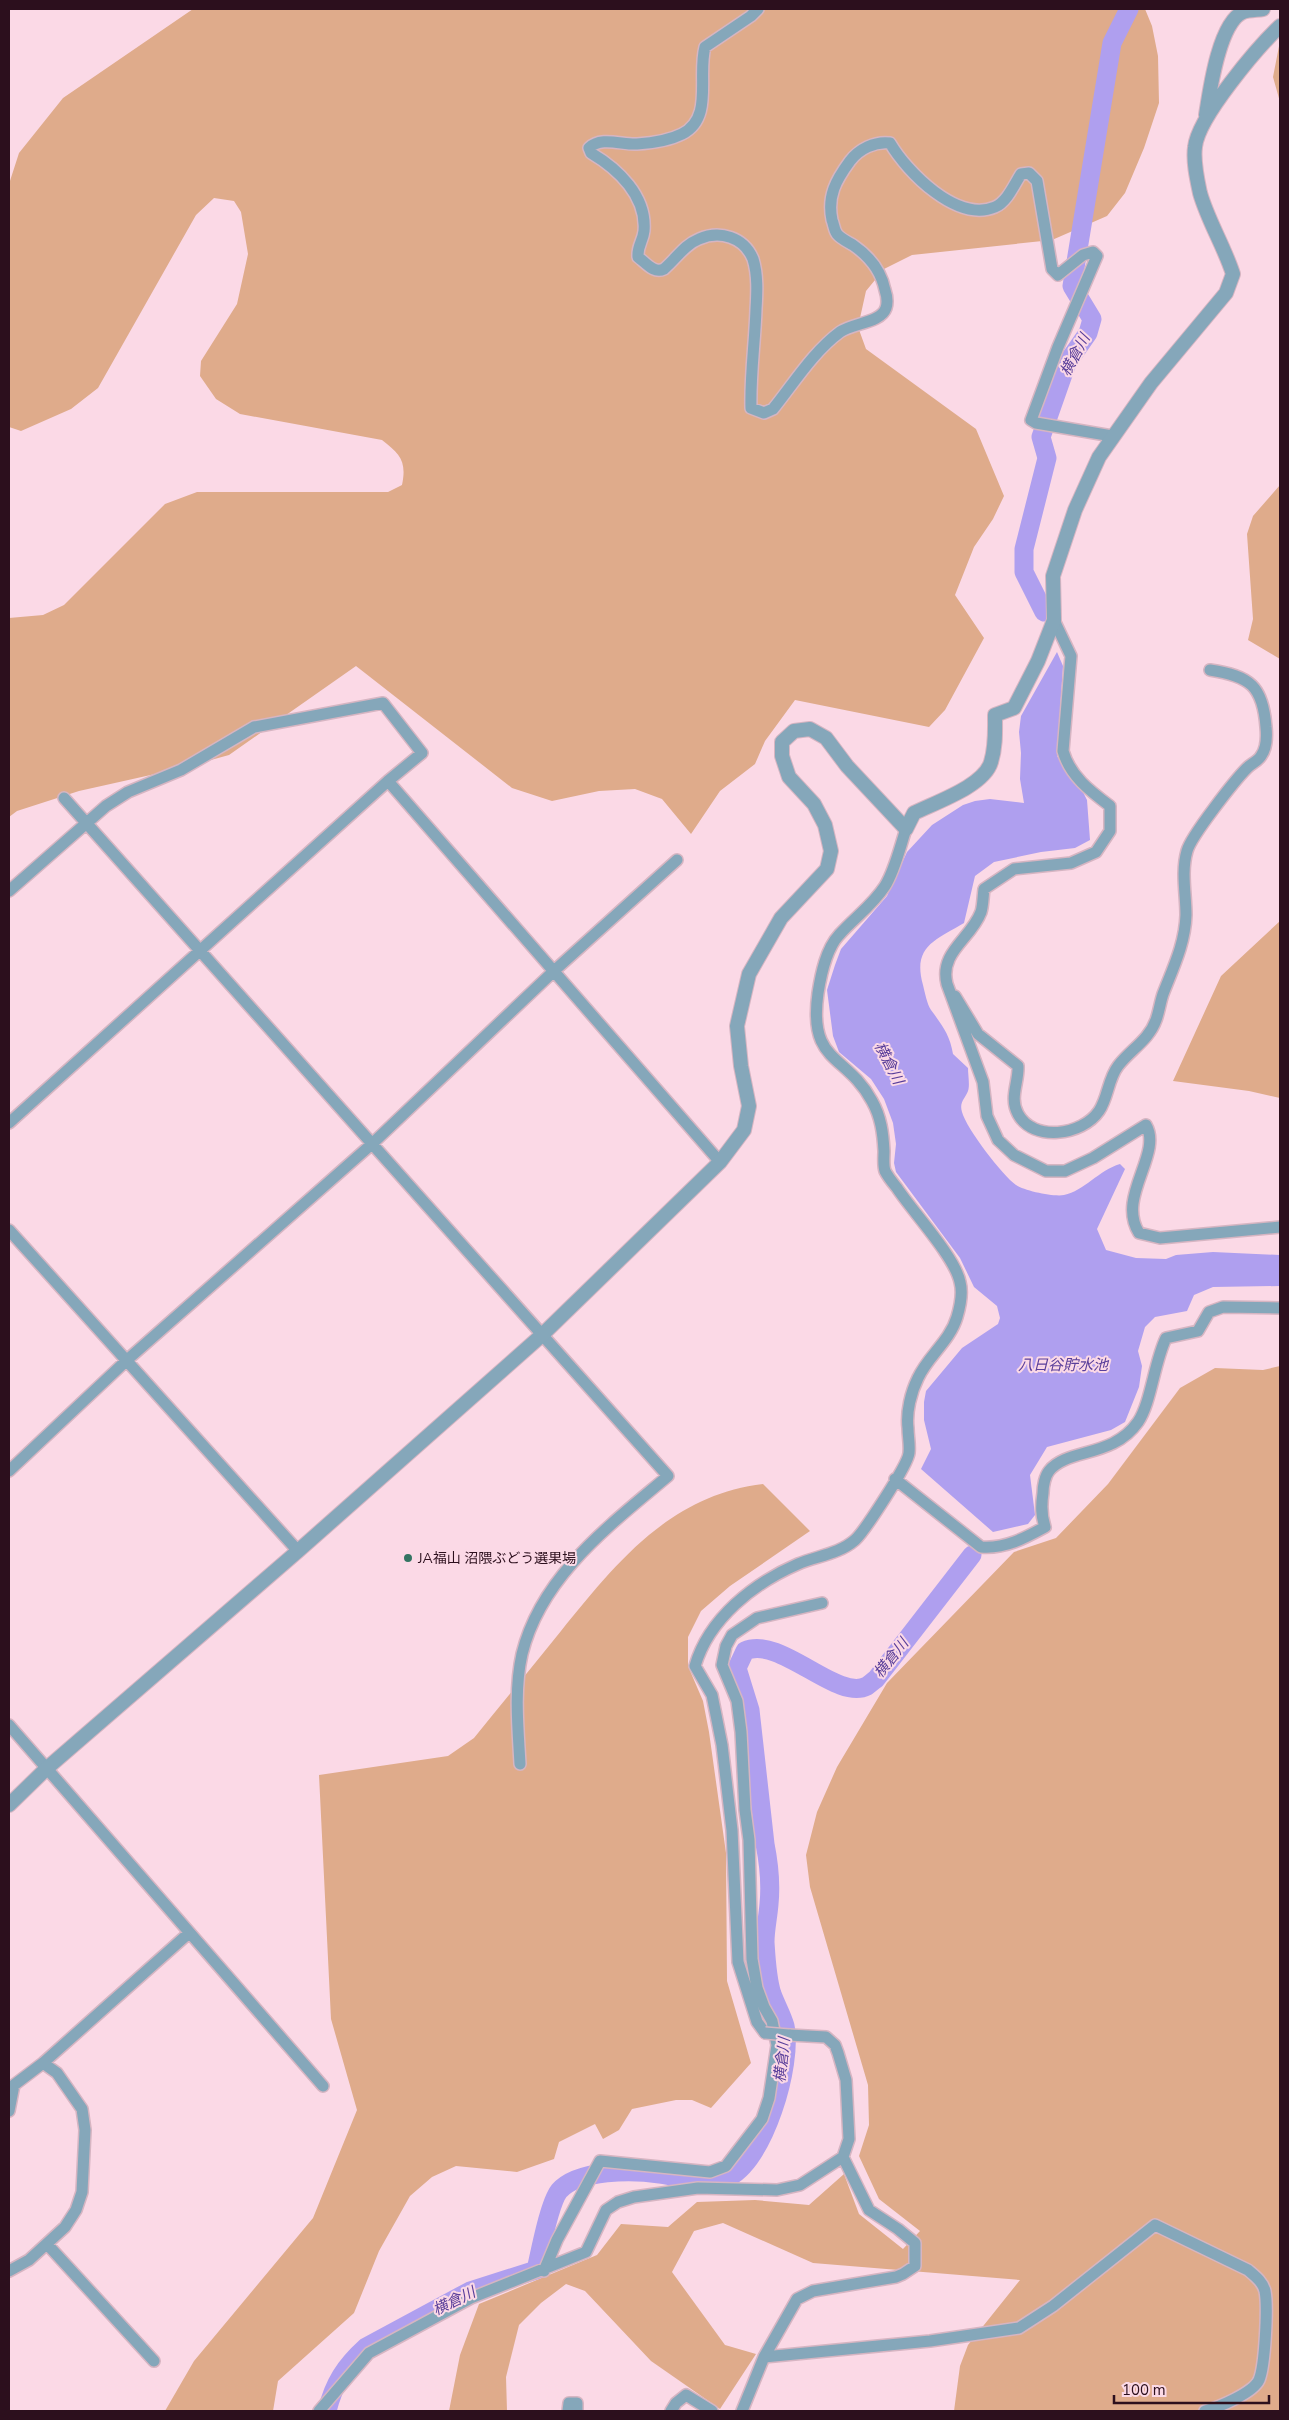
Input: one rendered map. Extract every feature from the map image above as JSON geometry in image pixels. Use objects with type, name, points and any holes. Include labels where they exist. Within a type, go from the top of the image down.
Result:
[{"type":"street","points":[[758,9],[751,16],[705,47],[701,60],[702,109],[696,123],[684,133],[665,141],[636,144],[609,142],[594,144],[590,148],[591,153],[625,178],[634,192],[644,219],[644,233],[637,247],[638,257],[654,270],[664,269],[687,246],[699,239],[712,235],[726,235],[739,240],[748,250],[753,260],[757,282],[752,408],[764,413],[773,410],[812,360],[841,331],[882,316],[886,310],[888,301],[878,268],[861,251],[838,235],[834,230],[830,210],[831,195],[838,177],[852,158],[870,145],[884,142],[890,143],[919,179],[937,194],[958,206],[974,210],[994,208],[1000,204],[1013,189],[1021,174],[1029,173],[1038,181],[1054,273],[1058,275],[1083,255],[1093,252],[1097,256],[1058,347],[1031,420],[1036,423],[1112,436]]},
{"type":"street","points":[[320,2410],[369,2353],[471,2298],[544,2271],[586,2252],[606,2210],[618,2202],[658,2193],[698,2188],[777,2190],[800,2185],[843,2157],[849,2139],[846,2080],[841,2059],[835,2045],[826,2037],[764,2033],[756,2022],[738,1962],[732,1830],[722,1745],[712,1695],[695,1666],[703,1642],[715,1625],[760,1583],[799,1564],[838,1551],[856,1539],[909,1456],[910,1439],[907,1427],[910,1403],[917,1379],[925,1364],[949,1333],[957,1319],[961,1297],[960,1280],[945,1252],[884,1170],[880,1116],[872,1099],[860,1083],[824,1048],[817,1032],[818,994],[830,948],[838,935],[873,902],[887,883],[906,829],[914,813],[952,795],[981,778],[991,763],[995,739],[995,714],[1014,708],[1038,661],[1054,620],[1053,576],[1075,510],[1099,457],[1151,383],[1226,293],[1234,274],[1226,251],[1212,227],[1200,192],[1195,146],[1204,123],[1222,38],[1228,25],[1243,12],[1263,9]]},
{"type":"street","points":[[1204,123],[1230,83],[1280,26]]},
{"type":"street","points":[[1054,620],[1071,656],[1063,751],[1067,764],[1086,787],[1110,806],[1110,831],[1096,852],[1070,863],[1014,870],[984,889],[981,912],[946,962],[944,974],[982,1082],[987,1116],[998,1140],[1014,1155],[1046,1171],[1065,1171],[1093,1158],[1146,1125],[1150,1137],[1147,1154],[1131,1207],[1132,1222],[1139,1233],[1160,1238],[1280,1228]]},
{"type":"street","points":[[947,984],[978,1034],[1018,1066],[1014,1098],[1017,1114],[1028,1127],[1043,1132],[1066,1132],[1085,1124],[1099,1112],[1117,1067],[1146,1038],[1156,1021],[1162,997],[1182,949],[1186,915],[1184,876],[1187,850],[1193,838],[1239,776],[1260,758],[1264,750],[1267,738],[1264,706],[1260,694],[1241,678],[1210,670]]},
{"type":"street","points":[[9,890],[86,822],[128,792],[181,770],[254,727],[383,703],[422,753],[388,781],[9,1123]]},
{"type":"street","points":[[9,1804],[46,1769],[298,1551],[542,1335],[720,1162],[744,1130],[749,1106],[741,1066],[737,1026],[749,974],[781,918],[827,869],[831,851],[825,825],[814,804],[789,777],[782,756],[782,742],[794,731],[810,729],[826,738],[847,766],[906,829]]},
{"type":"street","points":[[388,781],[555,970],[720,1162]]},
{"type":"street","points":[[64,798],[373,1142],[668,1476],[603,1533],[564,1572],[544,1600],[529,1630],[522,1654],[518,1686],[520,1764]]},
{"type":"street","points":[[9,1471],[127,1360],[373,1142],[555,970],[677,860]]},
{"type":"street","points":[[9,1230],[298,1551]]},
{"type":"street","points":[[895,1479],[981,1548],[992,1548],[1017,1542],[1045,1527],[1041,1514],[1044,1485],[1049,1471],[1069,1458],[1115,1443],[1126,1437],[1139,1421],[1144,1410],[1158,1354],[1166,1338],[1198,1331],[1209,1312],[1223,1307],[1280,1308]]},
{"type":"street","points":[[544,2271],[557,2240],[600,2160],[710,2172],[726,2166],[762,2120],[769,2098],[777,2045],[772,2021],[757,1988],[752,1958],[749,1840],[745,1810],[741,1732],[737,1701],[722,1665],[726,1646],[732,1636],[758,1618],[822,1603]]},
{"type":"street","points":[[9,1725],[323,2086]]},
{"type":"street","points":[[9,2111],[14,2085],[43,2063],[189,1932]]},
{"type":"street","points":[[9,2271],[29,2260],[65,2227],[76,2210],[82,2192],[85,2130],[82,2108],[57,2073],[43,2063]]},
{"type":"street","points":[[742,2411],[764,2357],[797,2299],[812,2291],[896,2277],[915,2266],[914,2243],[898,2229],[869,2210],[843,2157]]},
{"type":"street","points":[[764,2357],[930,2341],[1019,2328],[1053,2306],[1154,2225],[1248,2270],[1259,2280],[1265,2290],[1263,2357],[1259,2380],[1253,2388],[1240,2396],[1205,2411]]},
{"type":"street","points":[[47,2244],[154,2361]]},
{"type":"street","points":[[671,2411],[686,2395],[712,2411]]},
{"type":"street","points":[[568,2411],[569,2403],[577,2403],[578,2411]]},
{"type":"shaded area","points":[[193,9],[1145,9],[1152,26],[1158,56],[1159,103],[1144,148],[1125,193],[1107,216],[1052,240],[912,255],[884,269],[866,291],[858,327],[866,349],[976,429],[1004,496],[993,519],[974,547],[955,595],[984,638],[945,710],[929,727],[795,700],[765,741],[755,764],[720,791],[691,834],[662,799],[635,789],[599,791],[552,801],[512,788],[356,666],[229,755],[182,768],[79,791],[17,811],[9,817],[9,618],[43,615],[64,605],[165,504],[197,492],[388,492],[402,485],[404,470],[401,459],[382,440],[240,414],[216,399],[200,376],[201,361],[237,304],[248,254],[241,212],[234,201],[214,198],[196,215],[98,388],[71,409],[21,431],[9,427],[9,184],[19,153],[63,98]]},
{"type":"shaded area","points":[[1280,41],[1280,102],[1273,77]]},
{"type":"shaded area","points":[[1280,485],[1280,659],[1248,640],[1253,619],[1247,534],[1253,516]]},
{"type":"shaded area","points":[[1280,921],[1280,1098],[1249,1091],[1173,1081],[1221,976]]},
{"type":"shaded area","points":[[1280,1366],[1280,2411],[954,2411],[960,2366],[968,2345],[1020,2280],[813,2263],[723,2223],[694,2231],[672,2272],[725,2345],[756,2354],[720,2409],[651,2361],[585,2291],[566,2284],[541,2303],[519,2325],[506,2377],[507,2411],[449,2411],[460,2355],[479,2304],[597,2255],[621,2224],[668,2227],[697,2202],[755,2200],[809,2205],[844,2174],[859,2214],[903,2249],[920,2231],[879,2199],[859,2156],[869,2125],[868,2085],[810,1887],[806,1855],[817,1812],[837,1767],[887,1683],[1014,1552],[1056,1538],[1108,1484],[1180,1388],[1215,1368],[1263,1370]]},
{"type":"shaded area","points":[[763,1484],[810,1531],[730,1586],[701,1611],[688,1637],[688,1666],[703,1701],[726,1853],[727,1981],[751,2063],[711,2108],[692,2100],[676,2100],[632,2109],[619,2130],[603,2139],[595,2124],[559,2142],[554,2159],[517,2172],[456,2166],[432,2177],[410,2196],[379,2251],[354,2313],[278,2381],[273,2411],[165,2411],[194,2361],[313,2218],[357,2110],[331,2019],[319,1775],[448,1756],[474,1738],[603,1581],[648,1536],[673,1517],[700,1502],[730,1491]]},
{"type":"water","name":"八日谷貯水池","points":[[1057,652],[1063,666],[1057,756],[1081,788],[1087,800],[1090,840],[1075,848],[1041,852],[994,862],[975,876],[964,923],[929,946],[921,961],[920,972],[930,1008],[948,1036],[953,1054],[968,1068],[969,1089],[962,1103],[962,1112],[977,1140],[994,1162],[1010,1180],[1026,1189],[1047,1194],[1064,1195],[1071,1193],[1105,1171],[1120,1164],[1125,1169],[1097,1229],[1106,1250],[1136,1258],[1166,1259],[1176,1255],[1213,1252],[1280,1255],[1280,1286],[1213,1287],[1194,1295],[1187,1311],[1155,1317],[1145,1327],[1138,1351],[1142,1366],[1139,1387],[1125,1422],[1111,1430],[1047,1447],[1030,1475],[1035,1515],[1028,1524],[993,1532],[921,1469],[931,1449],[924,1420],[926,1391],[962,1348],[998,1324],[1000,1318],[997,1306],[974,1287],[960,1258],[896,1172],[894,1163],[896,1144],[893,1123],[884,1099],[871,1079],[839,1052],[833,1036],[827,990],[841,949],[887,896],[907,852],[932,825],[963,805],[975,801],[990,799],[1024,803],[1020,779],[1021,753],[1019,732],[1021,716]]},
{"type":"waterway","name":"横倉川","points":[[1044,612],[1024,572],[1024,549],[1047,458],[1041,437],[1067,363],[1088,333],[1092,319],[1072,286],[1112,43],[1129,9]]},
{"type":"waterway","name":"横倉川","points":[[327,2411],[341,2376],[366,2347],[470,2291],[536,2270],[545,2229],[555,2197],[568,2184],[579,2178],[592,2175],[622,2172],[660,2174],[702,2182],[718,2181],[727,2178],[740,2169],[753,2153],[764,2133],[773,2110],[785,2063],[786,2043],[785,2026],[772,1994],[768,1975],[765,1933],[770,1896],[769,1866],[750,1710],[737,1668],[745,1651],[759,1649],[775,1652],[791,1659],[840,1685],[855,1688],[867,1686],[876,1679],[972,1555]]},
{"type":"place","name":"JA福山 沼隈ぶどう選果場","points":[[408,1558]]}]
